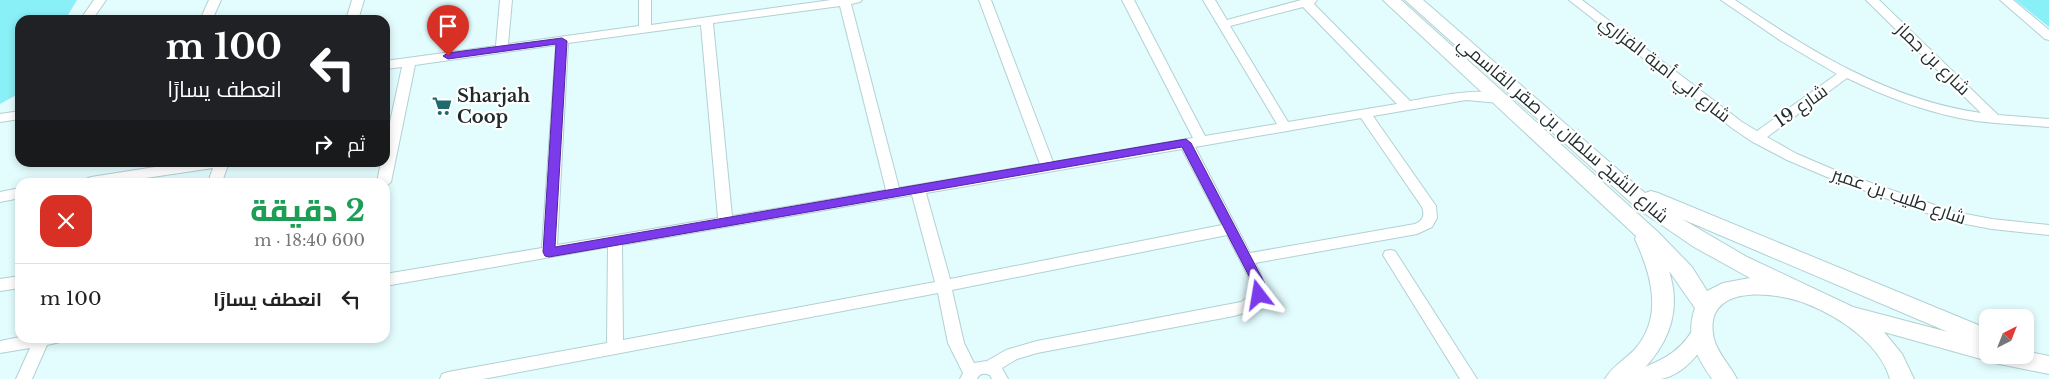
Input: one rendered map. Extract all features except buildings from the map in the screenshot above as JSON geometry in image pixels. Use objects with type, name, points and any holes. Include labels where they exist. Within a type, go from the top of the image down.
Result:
[{"type":"main road","name":"شارع الشيخ سلطان بن صقر القاسمي","points":[[1392,0],[1634,220],[1684,273],[1706,307]]},
{"type":"main road","name":"شارع الشيخ سلطان بن صقر القاسمي","points":[[1414,0],[1625,186],[1678,228],[1714,251],[1800,292]]},
{"type":"main road","points":[[1625,186],[1979,335]]},
{"type":"main road","points":[[1617,379],[1650,346],[1659,330],[1664,313],[1664,295],[1655,258],[1634,220]]},
{"type":"main road","points":[[1725,379],[1714,366],[1705,350],[1700,335],[1702,315],[1706,307],[1717,296],[1733,288],[1775,286],[1800,292],[1821,300],[1842,311],[1862,325],[1880,341],[1893,359],[1902,379]]},
{"type":"main road","points":[[1842,311],[1979,349]]},
{"type":"main road","points":[[2034,356],[2049,361]]},
{"type":"main road","points":[[2034,362],[2049,365]]},
{"type":"street","points":[[90,15],[100,0]]},
{"type":"street","points":[[208,15],[215,0]]},
{"type":"street","points":[[354,15],[358,0]]},
{"type":"street","points":[[502,49],[506,0]]},
{"type":"street","points":[[645,0],[645,29]]},
{"type":"street","points":[[985,0],[1048,167]]},
{"type":"street","points":[[1128,0],[1201,140]]},
{"type":"street","points":[[1209,0],[1285,127]]},
{"type":"street","name":"شارع أبي أمية الفزاري","points":[[1575,0],[1719,112],[1756,138]]},
{"type":"street","points":[[1727,0],[1743,0]]},
{"type":"street","points":[[1727,0],[1791,44],[1845,74],[1880,90],[1917,103],[1955,112],[1995,119],[2049,123]]},
{"type":"street","name":"شارع بن جماز","points":[[1872,0],[1995,119]]},
{"type":"street","points":[[2006,0],[2049,36]]},
{"type":"street","points":[[390,64],[707,21],[788,5],[851,1],[894,194]]},
{"type":"street","points":[[1224,24],[1310,1],[1408,107]]},
{"type":"street","points":[[707,21],[726,223]]},
{"type":"street","points":[[549,252],[562,41]]},
{"type":"street","points":[[390,153],[409,62]]},
{"type":"street","name":"شارع 19","points":[[1756,138],[1845,74]]},
{"type":"street","points":[[1466,96],[1476,90],[1481,81]]},
{"type":"street","points":[[390,279],[1466,96],[1500,99]]},
{"type":"street","points":[[1246,259],[1417,229],[1428,223],[1431,218],[1429,206],[1365,114]]},
{"type":"street","points":[[0,118],[15,116]]},
{"type":"street","name":"شارع طليب بن عمير","points":[[1756,138],[1812,166],[1934,211],[1992,224],[2049,230]]},
{"type":"street","points":[[918,190],[944,286],[956,343],[969,376],[979,367],[995,373],[1012,354],[1037,347],[1244,308],[1254,303],[1259,295],[1260,286],[1186,143]]},
{"type":"street","points":[[117,178],[189,167]]},
{"type":"street","points":[[0,196],[15,194]]},
{"type":"street","points":[[448,379],[480,376],[614,348],[944,286],[1230,229]]},
{"type":"street","points":[[614,348],[615,242]]},
{"type":"street","points":[[1390,255],[1469,379]]},
{"type":"street","points":[[0,285],[15,283]]},
{"type":"street","points":[[1635,379],[1662,369],[1682,357],[1697,343],[1700,335]]},
{"type":"street","points":[[0,347],[24,343]]},
{"type":"street","points":[[24,379],[46,343]]},
{"type":"shaded area","points":[[0,0],[77,0],[68,15],[15,15],[15,96],[0,104]]},
{"type":"shaded area","points":[[2015,0],[2049,0],[2049,27]]},
{"type":"place","name":"Sharjah Coop","points":[[442,106]]},
{"type":"route","points":[[448,56],[562,41],[549,252],[1186,143],[1260,286],[1259,295]]}]
